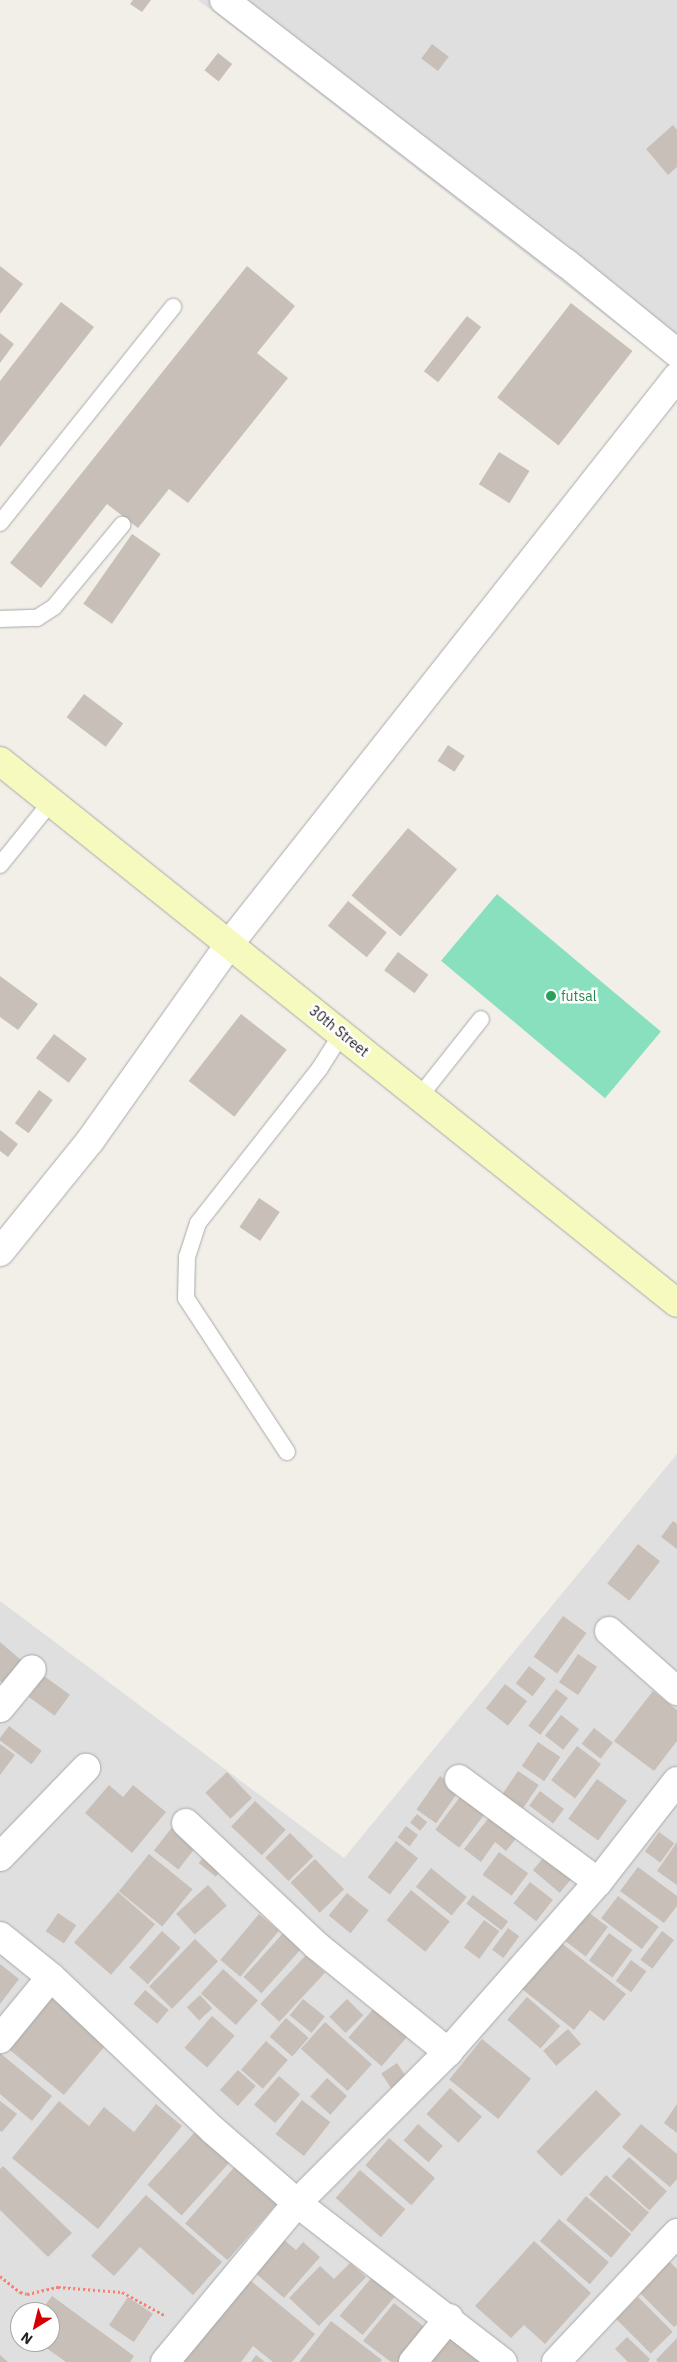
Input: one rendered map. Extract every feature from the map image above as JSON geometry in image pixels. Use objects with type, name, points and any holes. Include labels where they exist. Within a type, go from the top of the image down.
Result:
[{"type":"main road","name":"30th Street","points":[[0,761],[230,943],[677,1303]]},
{"type":"street","points":[[224,0],[566,263],[677,353]]},
{"type":"street","points":[[0,1252],[90,1141],[230,943],[677,377]]},
{"type":"street","points":[[609,1631],[677,1691]]},
{"type":"street","points":[[0,1708],[32,1669]]},
{"type":"street","points":[[0,1857],[86,1768]]},
{"type":"street","points":[[459,1779],[598,1882]]},
{"type":"street","points":[[165,2362],[185,2335],[298,2203],[448,2052],[598,1882],[677,1781]]},
{"type":"street","points":[[186,1823],[317,1946],[448,2052]]},
{"type":"street","points":[[0,1936],[51,1977],[214,2131],[298,2203],[449,2318],[503,2362]]},
{"type":"street","points":[[0,2039],[51,1977]]},
{"type":"street","points":[[556,2362],[677,2233]]},
{"type":"street","points":[[413,2362],[449,2318]]},
{"type":"lane","points":[[0,523],[173,306]]},
{"type":"lane","points":[[0,619],[37,618],[54,607],[122,525]]},
{"type":"lane","points":[[0,865],[51,802]]},
{"type":"lane","points":[[420,1096],[481,1019]]},
{"type":"lane","points":[[287,1452],[186,1298],[187,1257],[198,1223],[320,1068],[342,1033]]},
{"type":"path","points":[[0,2276],[20,2292],[27,2294],[58,2287],[122,2292],[158,2309],[185,2335]]},
{"type":"shaded area","points":[[198,0],[677,0],[677,371]]},
{"type":"shaded area","points":[[677,1454],[677,2362],[0,2362],[0,1601],[344,1858]]},
{"type":"green space","name":"futsal","points":[[497,894],[661,1032],[605,1098],[441,961]]},
{"type":"building","points":[[133,0],[151,0],[142,12],[130,4]]},
{"type":"building","points":[[432,44],[449,57],[438,71],[421,58]]},
{"type":"building","points":[[218,53],[232,64],[219,81],[204,70]]},
{"type":"building","points":[[673,125],[677,130],[677,167],[668,175],[646,149]]},
{"type":"building","points":[[0,266],[23,284],[0,314]]},
{"type":"building","points":[[247,266],[295,306],[257,353],[288,378],[188,503],[169,489],[138,528],[107,504],[41,588],[10,563]]},
{"type":"building","points":[[61,302],[94,327],[0,447],[0,381]]},
{"type":"building","points":[[571,303],[632,351],[559,446],[497,398]]},
{"type":"building","points":[[467,316],[481,327],[438,382],[424,371]]},
{"type":"building","points":[[0,333],[14,344],[0,363]]},
{"type":"building","points":[[499,452],[530,471],[509,503],[479,484]]},
{"type":"building","points":[[132,534],[161,554],[112,624],[83,604]]},
{"type":"building","points":[[84,694],[123,723],[106,747],[67,717]]},
{"type":"building","points":[[448,745],[465,756],[454,772],[438,761]]},
{"type":"building","points":[[408,828],[457,869],[400,937],[351,895]]},
{"type":"building","points":[[348,901],[387,932],[367,957],[328,926]]},
{"type":"building","points":[[398,952],[428,975],[415,993],[384,970]]},
{"type":"building","points":[[0,976],[38,1004],[18,1030],[0,1017]]},
{"type":"building","points":[[241,1014],[287,1050],[234,1117],[189,1081]]},
{"type":"building","points":[[54,1034],[87,1059],[69,1083],[36,1058]]},
{"type":"building","points":[[39,1090],[53,1100],[29,1133],[15,1123]]},
{"type":"building","points":[[0,1130],[18,1144],[8,1157],[0,1151]]},
{"type":"building","points":[[259,1198],[280,1212],[260,1241],[239,1227]]},
{"type":"building","points":[[673,1521],[677,1524],[677,1549],[661,1537]]},
{"type":"building","points":[[638,1544],[660,1561],[629,1601],[607,1583]]},
{"type":"building","points":[[563,1616],[586,1633],[557,1673],[534,1656]]},
{"type":"building","points":[[0,1642],[29,1667],[10,1688],[0,1681]]},
{"type":"building","points":[[578,1654],[597,1667],[578,1695],[559,1682]]},
{"type":"building","points":[[529,1666],[546,1679],[533,1696],[516,1684]]},
{"type":"building","points":[[44,1676],[70,1695],[55,1716],[29,1697]]},
{"type":"building","points":[[505,1684],[527,1701],[508,1726],[486,1708]]},
{"type":"building","points":[[556,1689],[568,1698],[540,1735],[528,1726]]},
{"type":"building","points":[[653,1691],[677,1710],[677,1741],[654,1771],[614,1741]]},
{"type":"building","points":[[561,1715],[579,1729],[563,1750],[545,1735]]},
{"type":"building","points":[[9,1726],[42,1751],[32,1764],[0,1741]]},
{"type":"building","points":[[594,1728],[613,1743],[601,1759],[582,1744]]},
{"type":"building","points":[[538,1742],[560,1757],[544,1781],[522,1766]]},
{"type":"building","points":[[0,1744],[15,1755],[0,1775]]},
{"type":"building","points":[[577,1746],[601,1764],[575,1798],[551,1780]]},
{"type":"building","points":[[518,1771],[539,1785],[523,1808],[502,1794]]},
{"type":"building","points":[[227,1772],[252,1798],[230,1819],[205,1793]]},
{"type":"building","points":[[440,1776],[460,1790],[436,1823],[416,1810]]},
{"type":"building","points":[[597,1779],[627,1801],[598,1840],[568,1819]]},
{"type":"building","points":[[109,1785],[123,1797],[133,1785],[166,1812],[132,1853],[85,1813]]},
{"type":"building","points":[[466,1789],[490,1807],[459,1848],[435,1830]]},
{"type":"building","points":[[540,1791],[564,1809],[553,1823],[529,1805]]},
{"type":"building","points":[[255,1801],[286,1830],[262,1855],[231,1827]]},
{"type":"building","points":[[495,1810],[522,1831],[506,1851],[495,1842],[481,1862],[464,1849]]},
{"type":"building","points":[[417,1814],[427,1822],[420,1831],[410,1823]]},
{"type":"building","points":[[173,1826],[197,1845],[178,1870],[154,1850]]},
{"type":"building","points":[[406,1826],[418,1835],[410,1846],[398,1837]]},
{"type":"building","points":[[659,1832],[674,1843],[660,1863],[645,1851]]},
{"type":"building","points":[[290,1833],[313,1856],[289,1881],[265,1858]]},
{"type":"building","points":[[396,1841],[418,1858],[390,1894],[368,1877]]},
{"type":"building","points":[[677,1842],[677,1885],[657,1871]]},
{"type":"building","points":[[210,1849],[227,1863],[216,1877],[199,1863]]},
{"type":"building","points":[[549,1851],[576,1873],[560,1893],[533,1870]]},
{"type":"building","points":[[499,1852],[528,1873],[512,1896],[483,1875]]},
{"type":"building","points":[[149,1854],[193,1889],[162,1927],[119,1891]]},
{"type":"building","points":[[315,1859],[344,1889],[320,1913],[291,1883]]},
{"type":"building","points":[[638,1867],[677,1896],[677,1906],[664,1923],[620,1891]]},
{"type":"building","points":[[431,1868],[467,1897],[452,1916],[416,1887]]},
{"type":"building","points":[[530,1882],[553,1900],[536,1921],[513,1903]]},
{"type":"building","points":[[208,1885],[227,1906],[195,1935],[176,1914]]},
{"type":"building","points":[[411,1890],[450,1921],[425,1952],[386,1920]]},
{"type":"building","points":[[118,1892],[155,1924],[111,1975],[74,1943]]},
{"type":"building","points":[[347,1893],[369,1911],[351,1933],[329,1916]]},
{"type":"building","points":[[473,1895],[508,1921],[502,1930],[466,1904]]},
{"type":"building","points":[[618,1896],[659,1927],[642,1949],[601,1918]]},
{"type":"building","points":[[588,1912],[608,1927],[586,1957],[566,1942]]},
{"type":"building","points":[[58,1913],[76,1925],[64,1944],[46,1931]]},
{"type":"building","points":[[259,1914],[279,1931],[240,1977],[220,1960]]},
{"type":"building","points":[[484,1920],[499,1931],[479,1959],[464,1948]]},
{"type":"building","points":[[508,1928],[519,1936],[503,1958],[492,1950]]},
{"type":"building","points":[[162,1931],[181,1948],[148,1984],[129,1967]]},
{"type":"building","points":[[285,1931],[303,1947],[261,1993],[244,1977]]},
{"type":"building","points":[[662,1931],[674,1940],[652,1969],[640,1960]]},
{"type":"building","points":[[609,1933],[632,1950],[612,1978],[589,1961]]},
{"type":"building","points":[[195,1939],[218,1961],[172,2009],[149,1986]]},
{"type":"building","points":[[559,1941],[626,1994],[604,2021],[590,2010],[574,2030],[522,1989]]},
{"type":"building","points":[[306,1955],[325,1973],[279,2022],[260,2004]]},
{"type":"building","points":[[631,1960],[646,1971],[631,1992],[616,1981]]},
{"type":"building","points":[[0,1964],[19,1979],[0,2004]]},
{"type":"building","points":[[223,1969],[258,2000],[236,2025],[201,1994]]},
{"type":"building","points":[[51,1989],[111,2039],[64,2095],[4,2045]]},
{"type":"building","points":[[145,1990],[169,2010],[157,2024],[133,2004]]},
{"type":"building","points":[[200,1995],[212,2008],[199,2020],[187,2007]]},
{"type":"building","points":[[527,1997],[560,2026],[541,2049],[507,2020]]},
{"type":"building","points":[[303,1999],[325,2017],[312,2033],[290,2015]]},
{"type":"building","points":[[347,1999],[363,2015],[346,2033],[329,2017]]},
{"type":"building","points":[[374,2008],[407,2037],[382,2066],[348,2037]]},
{"type":"building","points":[[212,2016],[235,2036],[207,2067],[184,2048]]},
{"type":"building","points":[[286,2018],[309,2038],[292,2057],[270,2037]]},
{"type":"building","points":[[325,2022],[372,2064],[348,2091],[301,2049]]},
{"type":"building","points":[[568,2029],[581,2044],[556,2066],[543,2051]]},
{"type":"building","points":[[482,2039],[531,2079],[498,2119],[449,2079]]},
{"type":"building","points":[[266,2041],[288,2060],[263,2089],[241,2070]]},
{"type":"building","points":[[0,2053],[52,2096],[32,2121],[0,2094]]},
{"type":"building","points":[[397,2063],[407,2078],[391,2089],[381,2074]]},
{"type":"building","points":[[238,2070],[256,2086],[238,2106],[220,2090]]},
{"type":"building","points":[[279,2076],[300,2094],[275,2123],[254,2105]]},
{"type":"building","points":[[327,2078],[347,2096],[330,2115],[310,2097]]},
{"type":"building","points":[[450,2088],[482,2117],[459,2143],[427,2114]]},
{"type":"building","points":[[596,2090],[621,2114],[561,2176],[536,2152]]},
{"type":"building","points":[[302,2100],[330,2122],[304,2156],[276,2134]]},
{"type":"building","points":[[0,2101],[17,2114],[2,2132],[0,2131]]},
{"type":"building","points":[[59,2101],[89,2126],[104,2107],[134,2132],[156,2104],[182,2126],[98,2229],[12,2158]]},
{"type":"building","points":[[677,2104],[677,2133],[664,2123]]},
{"type":"building","points":[[418,2124],[443,2146],[428,2162],[404,2141]]},
{"type":"building","points":[[641,2124],[677,2154],[677,2179],[670,2187],[622,2147]]},
{"type":"building","points":[[195,2132],[229,2163],[182,2216],[147,2185]]},
{"type":"building","points":[[389,2138],[435,2178],[411,2205],[365,2165]]},
{"type":"building","points":[[629,2157],[667,2191],[650,2210],[612,2176]]},
{"type":"building","points":[[237,2164],[279,2201],[227,2260],[185,2224]]},
{"type":"building","points":[[3,2166],[72,2233],[48,2257],[0,2210],[0,2169]]},
{"type":"building","points":[[360,2170],[405,2209],[381,2237],[336,2198]]},
{"type":"building","points":[[606,2175],[649,2212],[632,2232],[589,2195]]},
{"type":"building","points":[[146,2195],[222,2262],[193,2295],[140,2247],[114,2276],[91,2256]]},
{"type":"building","points":[[586,2196],[631,2234],[611,2258],[566,2220]]},
{"type":"building","points":[[559,2219],[609,2262],[590,2284],[540,2241]]},
{"type":"building","points":[[282,2238],[296,2250],[303,2242],[320,2257],[284,2298],[253,2271]]},
{"type":"building","points":[[534,2241],[591,2293],[545,2344],[524,2325],[511,2338],[475,2306]]},
{"type":"building","points":[[668,2260],[677,2269],[677,2325],[674,2327],[637,2290]]},
{"type":"building","points":[[350,2263],[366,2277],[319,2326],[289,2298],[320,2266],[334,2279]]},
{"type":"building","points":[[245,2276],[315,2334],[292,2362],[273,2362],[253,2346],[241,2362],[176,2362]]},
{"type":"building","points":[[373,2276],[396,2295],[363,2335],[340,2316]]},
{"type":"building","points":[[52,2296],[134,2356],[130,2362],[66,2362],[52,2352],[60,2352],[60,2302],[48,2302]]},
{"type":"building","points":[[128,2297],[153,2314],[134,2342],[109,2325]]},
{"type":"building","points":[[638,2297],[673,2332],[651,2354],[616,2319]]},
{"type":"building","points":[[394,2303],[427,2329],[400,2362],[391,2362],[363,2341]]},
{"type":"building","points":[[331,2321],[382,2360],[380,2362],[299,2362]]},
{"type":"building","points":[[450,2329],[482,2362],[425,2362]]},
{"type":"building","points":[[627,2337],[650,2359],[648,2362],[628,2362],[615,2349]]},
{"type":"building","points":[[677,2338],[677,2362],[658,2362],[656,2360]]},
{"type":"building","points":[[0,2355],[8,2362],[0,2362]]},
{"type":"building","points":[[256,2355],[265,2362],[251,2362]]},
{"type":"place","name":"futsal","points":[[551,996]]}]
